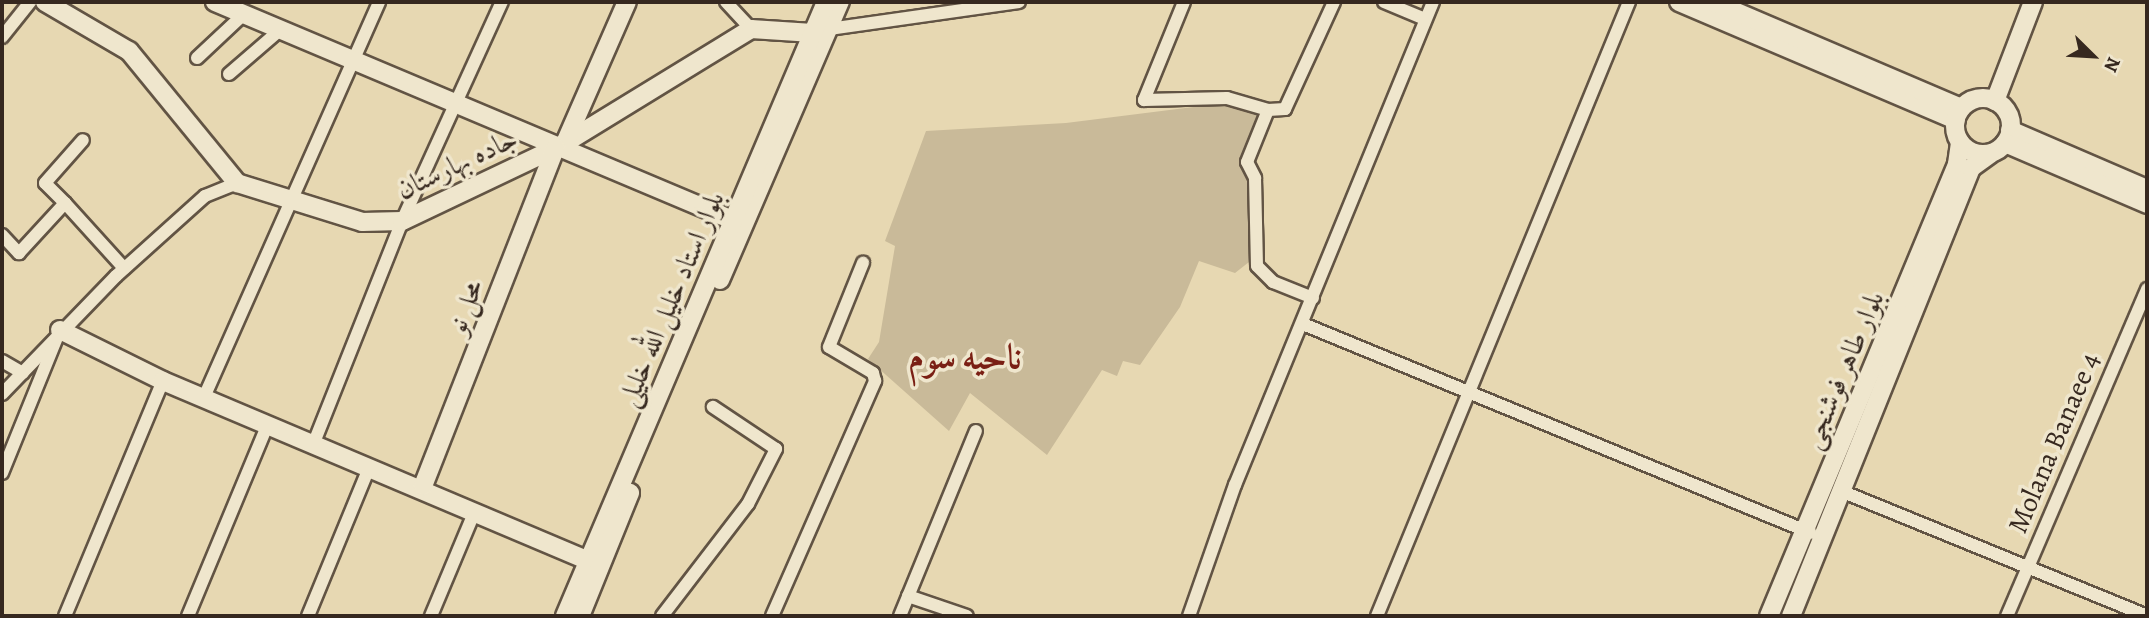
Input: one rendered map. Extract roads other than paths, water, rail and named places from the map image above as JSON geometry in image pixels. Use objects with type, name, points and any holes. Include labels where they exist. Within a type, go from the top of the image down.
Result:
[{"type":"street","points":[[2,37],[30,2]]},
{"type":"street","points":[[2,394],[60,330],[124,268],[205,196],[237,183],[129,51],[45,2]]},
{"type":"street","points":[[215,2],[456,107],[560,145],[739,223]]},
{"type":"street","points":[[205,395],[294,201],[379,2]]},
{"type":"street","points":[[313,445],[402,221],[502,2]]},
{"type":"street","name":"محل نو","points":[[423,486],[560,145],[627,2]]},
{"type":"street","points":[[726,2],[751,29],[821,31],[1019,2]]},
{"type":"street","name":"بلوار استاد خلیل الله خلیلی","points":[[821,31],[826,2]]},
{"type":"street","name":"بلوار استاد خلیل الله خلیلی","points":[[565,616],[595,563],[821,31],[840,2]]},
{"type":"street","points":[[1184,2],[1144,100],[1227,98],[1268,110],[1285,109],[1334,2]]},
{"type":"street","points":[[1384,2],[1425,19]]},
{"type":"street","points":[[1189,616],[1234,485],[1303,324],[1433,2]]},
{"type":"street","points":[[1377,616],[1472,391],[1629,2]]},
{"type":"street","points":[[1679,2],[1958,114]]},
{"type":"street","points":[[1713,2],[1958,114]]},
{"type":"street","points":[[1995,101],[2033,2]]},
{"type":"street","points":[[197,58],[243,15]]},
{"type":"street","name":"جاده بهارستان","points":[[237,183],[362,222],[402,221],[560,145],[751,29]]},
{"type":"street","points":[[229,74],[280,30]]},
{"type":"street","points":[[1958,114],[1977,99],[1995,101],[2007,113],[2008,137]]},
{"type":"street","points":[[1268,110],[1247,162],[1255,178],[1257,266],[1273,282],[1313,298]]},
{"type":"street","points":[[1958,114],[1959,142],[1976,154],[1990,153],[2008,137]]},
{"type":"street","points":[[2008,137],[2147,189]]},
{"type":"street","points":[[2008,137],[2147,204]]},
{"type":"street","points":[[83,140],[45,183],[124,268]]},
{"type":"street","name":"بلوار طاهر فوشنجی","points":[[1769,616],[1957,164],[1959,142]]},
{"type":"street","name":"بلوار طاهر فوشنجی","points":[[1791,616],[1971,168],[1990,153]]},
{"type":"street","points":[[2,235],[19,253],[65,203]]},
{"type":"street","points":[[772,616],[875,381],[873,373],[829,347],[863,264]]},
{"type":"street","name":"Molana Banaee 4","points":[[2007,616],[2147,289]]},
{"type":"street","points":[[1303,324],[1472,391],[1804,529],[1822,539]]},
{"type":"street","points":[[60,330],[163,381],[205,395],[267,426],[369,468],[423,486],[474,513],[595,563]]},
{"type":"street","points":[[2,473],[60,330]]},
{"type":"street","points":[[2,361],[23,373]]},
{"type":"street","points":[[65,616],[163,381]]},
{"type":"street","points":[[662,616],[748,504],[776,449],[713,407]]},
{"type":"street","points":[[188,616],[267,426]]},
{"type":"street","points":[[900,616],[976,431]]},
{"type":"street","points":[[308,616],[369,468]]},
{"type":"street","points":[[1841,491],[2147,616]]},
{"type":"street","points":[[431,616],[474,513]]},
{"type":"street","name":"بلوار استاد خلیل الله خلیلی","points":[[580,616],[595,563]]},
{"type":"street","points":[[908,596],[967,616]]},
{"type":"district","name":"ناحیه سوم","points":[[965,356]]}]
